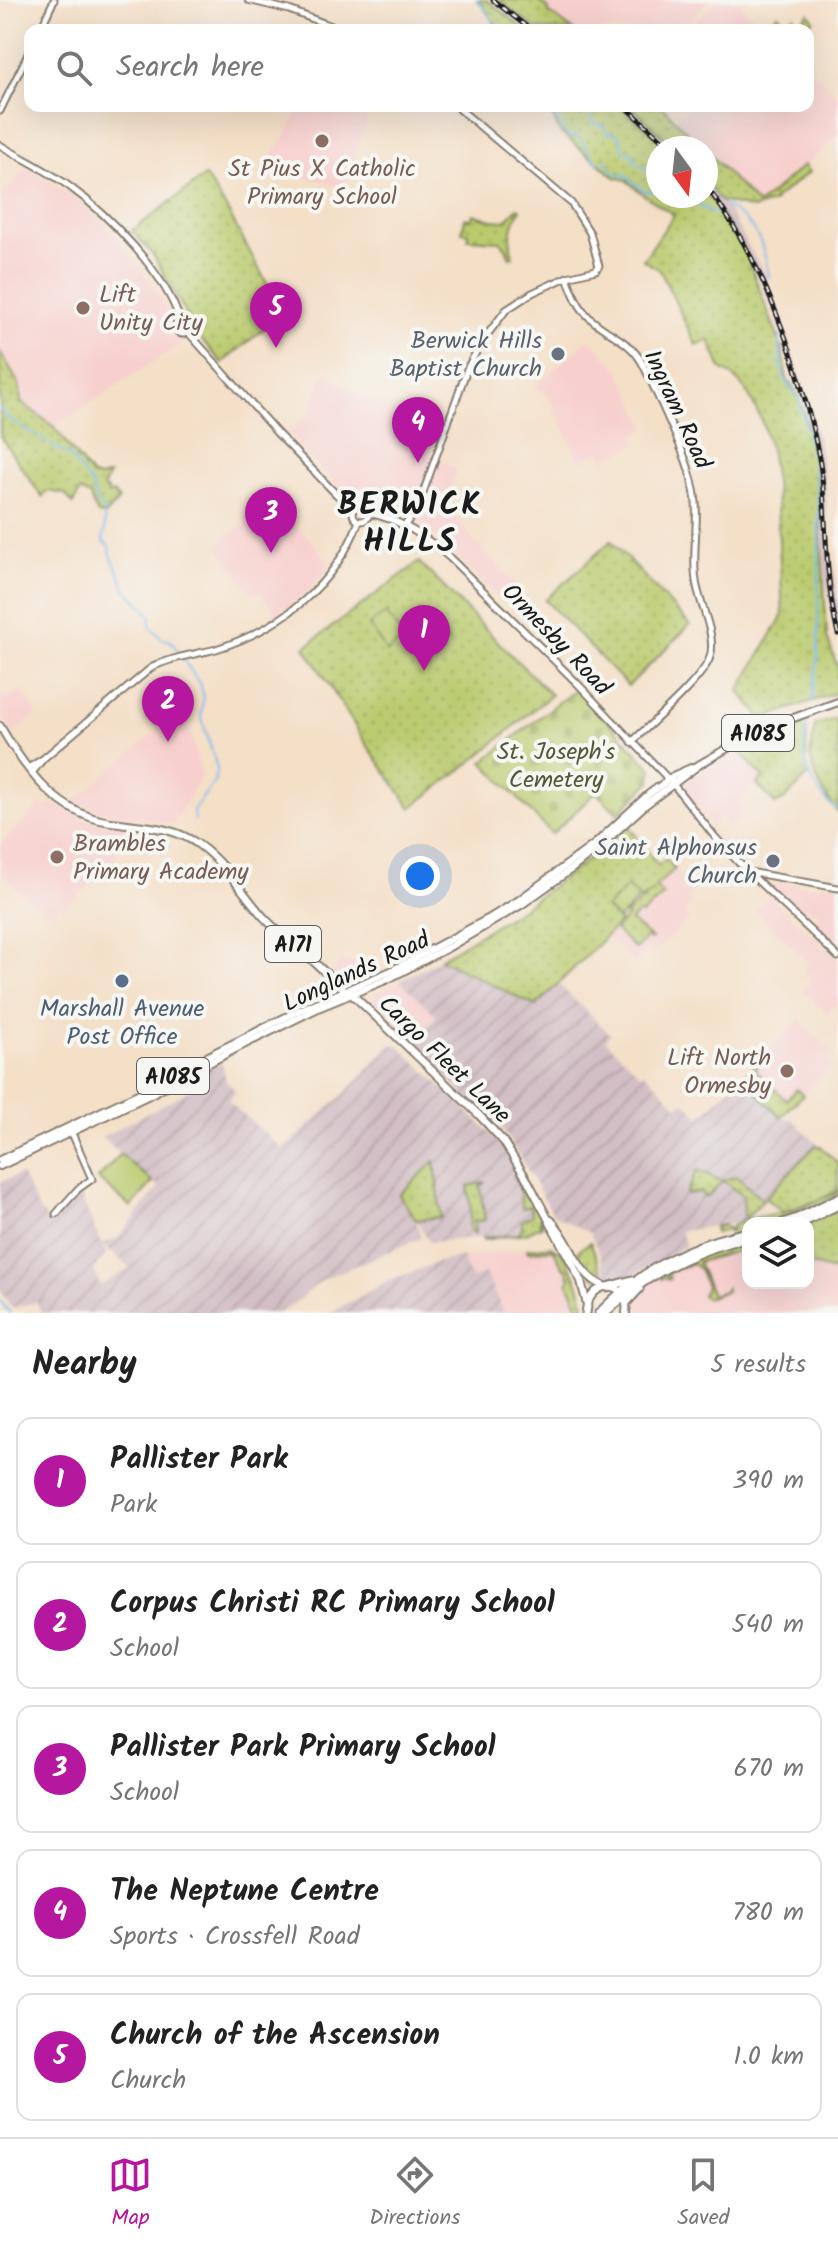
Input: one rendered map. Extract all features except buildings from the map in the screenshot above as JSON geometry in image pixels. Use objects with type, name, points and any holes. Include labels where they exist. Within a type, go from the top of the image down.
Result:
[{"type":"highway","points":[[800,1217],[838,1198]]},
{"type":"highway","points":[[814,1217],[838,1205]]},
{"type":"highway","points":[[606,1313],[642,1279],[675,1255],[703,1243],[742,1233]]},
{"type":"highway","points":[[606,1287],[642,1279],[693,1254],[742,1240]]},
{"type":"highway","points":[[599,1313],[625,1298]]},
{"type":"main road","name":"Longlands Road","points":[[0,1163],[233,1043],[348,993],[488,919],[595,844],[634,807],[687,769],[774,725],[838,704]]},
{"type":"main road","name":"Cargo Fleet Lane","points":[[0,726],[30,771],[54,797],[81,814],[108,822],[166,830],[184,836],[210,853],[275,928],[493,1128],[514,1157],[581,1281],[587,1310]]},
{"type":"main road","name":"Cargo Fleet Lane","points":[[548,1218],[565,1238],[583,1272],[606,1287]]},
{"type":"main road","points":[[587,1310],[593,1292],[606,1287],[625,1298],[626,1313]]},
{"type":"street","points":[[43,24],[54,0]]},
{"type":"street","points":[[248,0],[289,10],[326,24]]},
{"type":"street","points":[[0,111],[24,62]]},
{"type":"street","points":[[405,525],[418,507],[467,369],[481,343],[506,310],[532,293],[567,277],[598,269],[590,233],[571,203],[463,112]]},
{"type":"street","points":[[0,145],[67,184],[105,216],[150,268],[170,298],[180,321],[177,331],[181,334],[188,332],[277,433],[354,509]]},
{"type":"street","name":"Ingram Road","points":[[567,277],[581,308],[600,327],[623,340],[640,359],[683,453],[696,505],[694,564],[711,636],[711,656],[700,675],[632,742]]},
{"type":"street","points":[[354,509],[362,504],[368,508],[366,519],[359,521]]},
{"type":"street","points":[[354,509],[354,517],[359,521]]},
{"type":"street","name":"Ormesby Road","points":[[369,513],[405,525],[431,541],[465,572],[671,782],[715,837],[761,885],[838,957]]},
{"type":"street","points":[[30,771],[141,675],[171,659],[242,640],[288,615],[335,566],[359,521]]},
{"type":"street","points":[[749,872],[838,888]]},
{"type":"street","points":[[761,885],[769,876]]},
{"type":"street","points":[[56,1214],[78,1189],[92,1179],[70,1129]]},
{"type":"shaded area","points":[[502,0],[710,0],[685,24],[532,24]]},
{"type":"shaded area","points":[[718,0],[736,0],[759,24],[692,24]]},
{"type":"shaded area","points":[[814,72],[838,96],[838,136],[758,206],[718,161],[718,136],[691,136],[676,119],[684,112],[814,112]]},
{"type":"shaded area","name":"St Pius X Catholic Primary School","points":[[297,112],[353,112],[368,118],[344,187],[262,168],[288,133]]},
{"type":"shaded area","points":[[626,112],[637,112],[662,136],[655,136]]},
{"type":"shaded area","name":"Lift Unity City","points":[[26,167],[78,200],[105,224],[159,294],[174,321],[167,331],[171,338],[181,336],[185,341],[54,427],[21,402],[19,384],[0,352],[0,198]]},
{"type":"shaded area","points":[[718,197],[764,274],[780,312],[809,404],[825,486],[838,603],[838,644],[826,580],[819,473],[802,394],[781,329],[746,250],[717,208]]},
{"type":"shaded area","points":[[589,339],[619,369],[647,428],[634,435],[638,444],[605,459],[600,451],[580,461],[548,395],[536,386]]},
{"type":"shaded area","points":[[327,373],[361,398],[438,425],[430,457],[450,465],[457,472],[451,487],[451,505],[457,519],[517,586],[502,600],[410,515],[376,509],[362,486],[348,493],[334,483],[288,434],[309,414],[320,381]]},
{"type":"shaded area","points":[[272,499],[328,563],[328,569],[304,594],[277,615],[260,592],[254,596],[217,545]]},
{"type":"shaded area","points":[[0,690],[6,699],[21,690],[37,714],[13,733],[0,711]]},
{"type":"shaded area","points":[[183,708],[202,775],[173,825],[99,812],[74,802]]},
{"type":"shaded area","points":[[738,750],[764,778],[738,802],[746,811],[730,826],[721,817],[711,825],[683,784]]},
{"type":"shaded area","name":"Brambles Primary Academy","points":[[57,804],[81,818],[129,828],[127,837],[107,869],[63,909],[60,905],[53,912],[46,912],[38,903],[32,904],[0,871],[0,844],[39,806]]},
{"type":"shaded area","points":[[675,869],[694,891],[687,898],[691,903],[682,912],[689,919],[655,952],[649,947],[633,963],[606,936],[620,922],[606,908],[627,887],[641,900]]},
{"type":"shaded area","points":[[777,881],[838,885],[838,944],[834,949],[809,926],[821,912],[806,909],[799,915],[769,888]]},
{"type":"shaded area","points":[[769,896],[838,960],[838,1003],[827,1013],[802,991],[812,980],[803,971],[810,964],[755,911]]},
{"type":"shaded area","points":[[440,959],[536,1006],[559,985],[610,1034],[605,1040],[640,1074],[644,1072],[678,1106],[684,1102],[701,1117],[742,1077],[781,1117],[792,1119],[820,1146],[816,1146],[748,1217],[742,1217],[742,1222],[680,1231],[686,1246],[630,1277],[612,1277],[605,1271],[590,1233],[554,1215],[504,1131],[411,1042],[437,1016],[400,981]]},
{"type":"shaded area","points":[[341,961],[361,964],[368,978],[353,985],[344,984],[331,973]]},
{"type":"shaded area","points":[[400,981],[438,1016],[411,1042],[373,1008],[375,993]]},
{"type":"shaded area","name":"Lift North Ormesby","points":[[800,1020],[833,1052],[826,1059],[833,1065],[781,1117],[742,1077]]},
{"type":"shaded area","points":[[390,1045],[398,1045],[491,1134],[519,1173],[516,1176],[537,1213],[518,1234],[429,1242],[417,1220],[441,1216],[399,1195],[416,1220],[421,1238],[323,1279],[279,1313],[41,1313],[37,1302],[12,1308],[0,1290],[0,1182],[21,1174],[39,1210],[50,1221],[78,1189],[101,1244],[118,1238],[159,1187],[102,1137],[204,1083],[198,1077],[220,1062],[226,1081],[236,1091],[228,1101],[283,1149],[347,1091]],"holes":[[[103,1246],[130,1268],[100,1286],[94,1269],[106,1254]]]},
{"type":"shaded area","points":[[742,1243],[742,1289],[814,1289],[814,1266],[838,1272],[838,1313],[632,1313],[634,1297],[650,1281],[711,1251]]},
{"type":"shaded area","points":[[553,1249],[567,1269],[568,1283],[580,1313],[504,1313],[485,1274],[471,1279],[462,1257]]},
{"type":"shaded area","points":[[462,1257],[471,1279],[485,1273],[504,1313],[330,1313],[384,1283],[438,1262]]},
{"type":"green space","points":[[478,0],[487,0],[517,24],[496,24]]},
{"type":"green space","points":[[499,0],[536,0],[565,24],[529,24]]},
{"type":"green space","points":[[809,13],[814,20],[807,24],[769,23],[778,14],[784,20],[794,16],[791,23],[796,19],[800,22]]},
{"type":"green space","points":[[550,112],[626,112],[651,132],[655,136],[646,136],[646,196],[626,180],[615,177],[560,132]]},
{"type":"green space","points":[[637,112],[668,112],[691,136],[662,136]]},
{"type":"green space","points":[[718,163],[758,205],[804,165],[809,172],[775,202],[753,209],[720,201]]},
{"type":"green space","points":[[205,176],[226,208],[283,313],[222,363],[199,337],[154,256],[132,231]]},
{"type":"green space","points":[[518,208],[521,210],[511,239],[513,257],[510,258],[500,241],[468,239],[468,233],[462,232],[465,218],[471,220],[473,214],[505,221]]},
{"type":"green space","points":[[664,208],[717,208],[744,249],[782,348],[787,379],[798,395],[810,433],[818,480],[827,637],[838,669],[838,692],[762,719],[739,691],[783,615],[776,489],[770,448],[761,419],[746,390],[721,369],[709,340],[696,345],[660,270],[643,260],[674,215]]},
{"type":"green space","points":[[0,352],[19,384],[21,402],[54,427],[92,476],[100,478],[109,475],[103,488],[108,489],[108,495],[113,493],[119,500],[105,515],[98,514],[90,496],[80,491],[73,504],[65,494],[48,491],[42,497],[0,436]]},
{"type":"green space","points":[[611,541],[690,625],[628,686],[545,600]]},
{"type":"green space","points":[[419,562],[551,695],[411,808],[305,647]]},
{"type":"green space","points":[[386,613],[404,639],[387,652],[369,625]]},
{"type":"green space","points":[[436,624],[448,641],[431,652],[420,636]]},
{"type":"green space","name":"St. Joseph's Cemetery","points":[[577,688],[652,769],[651,781],[618,814],[596,792],[552,834],[483,762]]},
{"type":"green space","points":[[838,718],[838,813],[814,773],[810,757],[815,725]]},
{"type":"green space","points":[[798,725],[807,728],[809,775],[785,799],[775,804],[757,784],[763,777],[738,750]]},
{"type":"green space","points":[[628,825],[658,865],[666,859],[675,869],[655,887],[664,895],[631,921],[652,939],[647,937],[635,949],[615,930],[627,917],[625,915],[654,890],[641,900],[627,887],[607,908],[620,922],[536,1006],[440,959],[524,907]]},
{"type":"green space","points":[[627,887],[639,898],[618,920],[606,908]]},
{"type":"green space","points":[[761,1058],[763,1060],[755,1069],[786,1100],[797,1089],[803,1095],[781,1117],[742,1077]]},
{"type":"green space","points":[[816,1145],[838,1163],[838,1190],[782,1212],[765,1198]]},
{"type":"green space","points":[[120,1154],[153,1182],[131,1207],[98,1179]]},
{"type":"green space","points":[[435,1161],[441,1217],[416,1220],[399,1195]]},
{"type":"green space","points":[[697,1170],[722,1181],[736,1176],[763,1200],[744,1217],[743,1196],[723,1181],[708,1196],[703,1197],[702,1192],[686,1194]]},
{"type":"green space","points":[[519,1173],[542,1216],[540,1224],[544,1217],[543,1225],[526,1233],[483,1240],[518,1234],[522,1221],[532,1215],[530,1206],[522,1208],[519,1185],[514,1177]]},
{"type":"green space","points":[[484,1182],[480,1185],[485,1220],[474,1221],[475,1233],[469,1226],[468,1186]]},
{"type":"green space","points":[[838,1192],[838,1195],[793,1217],[758,1217],[796,1210]]},
{"type":"green space","points":[[838,1209],[838,1272],[814,1266],[814,1221]]},
{"type":"green space","points":[[741,1220],[742,1231],[715,1233],[714,1227],[723,1225],[731,1230]]},
{"type":"green space","points":[[590,1242],[602,1271],[614,1283],[597,1278],[578,1258],[579,1250]]},
{"type":"green space","points":[[742,1244],[742,1250],[698,1262],[712,1295],[726,1288],[726,1291],[707,1298],[702,1295],[706,1287],[699,1269],[692,1263],[670,1272],[670,1279],[661,1279],[661,1275],[709,1252]]},
{"type":"green space","points":[[551,1246],[560,1249],[573,1272],[580,1287],[584,1313],[580,1313],[568,1283],[567,1269],[553,1249],[528,1252],[527,1249]]},
{"type":"waterway","points":[[476,0],[489,13],[494,24]]},
{"type":"waterway","points":[[552,112],[569,138],[577,135],[596,162],[607,162],[614,172],[626,175],[646,191]]},
{"type":"waterway","points":[[583,112],[591,114],[593,122],[604,127],[607,133],[620,137],[625,152],[632,152],[634,161],[646,169]]},
{"type":"waterway","points":[[725,206],[745,220],[757,235],[769,277]]},
{"type":"waterway","points":[[704,208],[717,212]]},
{"type":"waterway","points":[[780,336],[780,364],[786,382],[799,398],[813,460],[819,516],[818,658],[812,702]]},
{"type":"waterway","points":[[0,409],[11,421],[70,456],[92,485],[97,504],[104,509],[103,541],[109,546],[126,589],[151,616],[150,626],[162,639],[171,641],[201,686],[201,716],[217,768],[214,782],[193,811],[195,820]]},
{"type":"waterway","points":[[807,724],[804,750],[807,767],[819,792],[838,810]]},
{"type":"waterway","points":[[0,1301],[10,1313]]},
{"type":"railway","points":[[493,0],[523,24]]},
{"type":"railway","points":[[632,112],[658,136]]},
{"type":"railway","points":[[718,203],[747,250],[778,317],[811,421],[820,463],[829,575],[838,634]]},
{"type":"place","name":"St Pius X Catholic Primary School","points":[[322,141]]},
{"type":"place","name":"Lift Unity City","points":[[83,308]]},
{"type":"place","name":"Church of the Ascension","points":[[276,348]]},
{"type":"place","name":"Berwick Hills Baptist Church","points":[[558,354]]},
{"type":"place","name":"The Neptune Centre","points":[[418,463]]},
{"type":"place","name":"Pallister Park Primary School","points":[[271,553]]},
{"type":"place","name":"Pallister Park","points":[[424,671]]},
{"type":"place","name":"Corpus Christi RC Primary School","points":[[168,742]]},
{"type":"place","name":"Brambles Primary Academy","points":[[57,857]]},
{"type":"place","name":"Saint Alphonsus Church","points":[[773,861]]},
{"type":"place","name":"Marshall Avenue Post Office","points":[[122,981]]},
{"type":"place","name":"Lift North Ormesby","points":[[787,1071]]},
{"type":"district","name":"BERWICK HILLS","points":[[410,522]]}]
